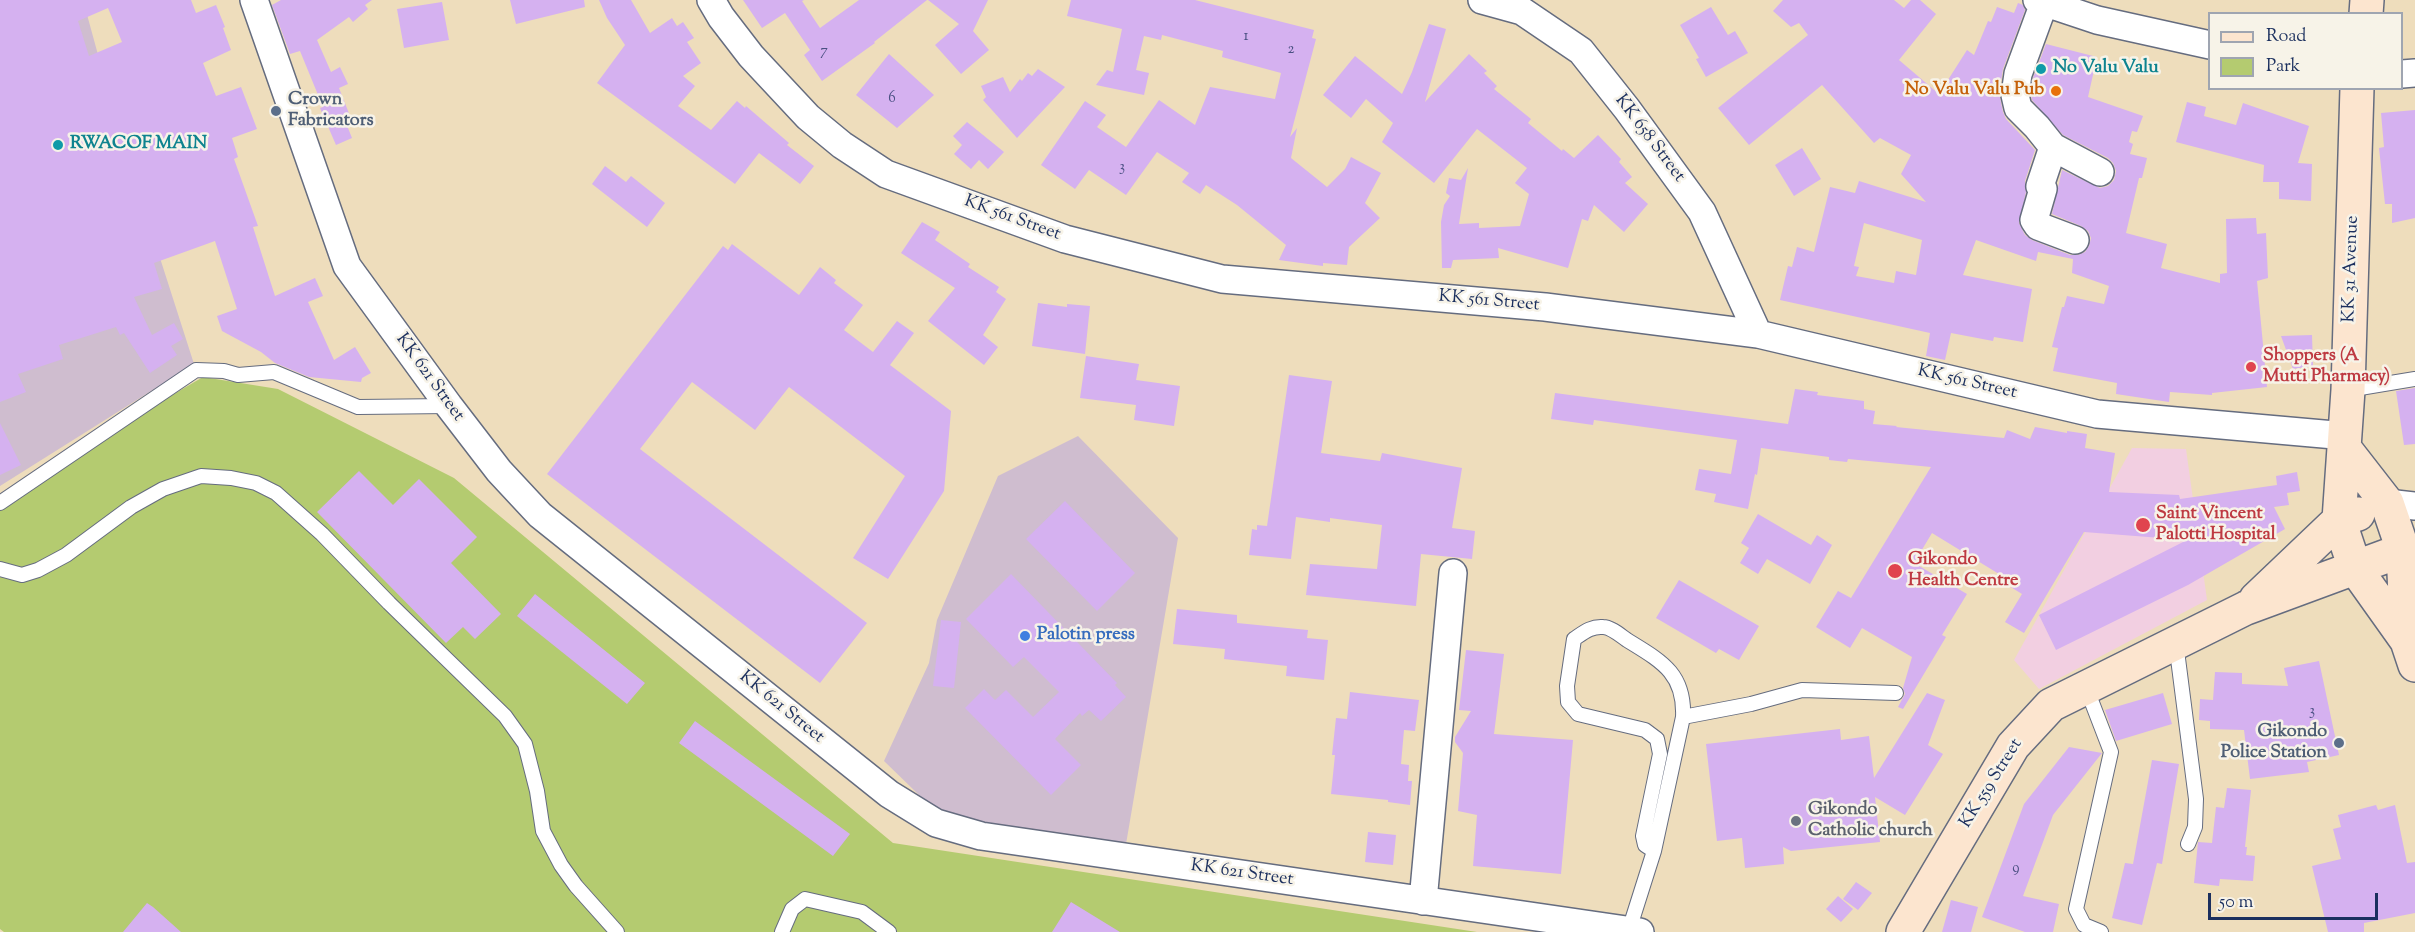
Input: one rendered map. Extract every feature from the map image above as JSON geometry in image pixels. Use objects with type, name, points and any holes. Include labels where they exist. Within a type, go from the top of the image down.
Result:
[{"type":"main road","name":"KK 31 Avenue","points":[[2357,90],[2346,443],[2339,520],[2355,568],[2411,653]]},
{"type":"main road","name":"KK 31 Avenue","points":[[2346,443],[2401,505],[2409,546],[2411,653]]},
{"type":"main road","name":"KK 559 Street","points":[[2246,608],[2339,520],[2401,505]]},
{"type":"main road","name":"KK 559 Street","points":[[1903,932],[2013,746],[2051,705],[2246,608],[2409,546]]},
{"type":"street","name":"KK 621 Street","points":[[254,0],[347,266],[449,406],[500,471],[540,515],[889,794],[936,823],[981,836],[1635,931]]},
{"type":"street","name":"KK 561 Street","points":[[711,0],[751,56],[808,117],[842,145],[886,174],[1065,239],[1222,279],[1545,307],[1758,334],[2097,414],[2346,443]]},
{"type":"street","name":"KK 658 Street","points":[[1482,0],[1522,11],[1581,51],[1627,109],[1702,212],[1758,334]]},
{"type":"street","points":[[2100,172],[2053,147],[2018,108],[2015,95],[2018,74],[2041,1],[2099,10],[2208,44]]},
{"type":"street","points":[[2053,147],[2040,186],[2043,189],[2034,220],[2038,226],[2075,240]]},
{"type":"street","points":[[1423,901],[1452,573]]},
{"type":"lane","points":[[0,503],[196,370],[224,370],[238,375],[274,372],[358,407],[449,406]]},
{"type":"lane","points":[[2348,390],[2415,379]]},
{"type":"lane","points":[[0,569],[22,575],[38,570],[66,555],[131,507],[163,489],[201,476],[231,478],[256,483],[276,493],[322,534],[505,716],[525,744],[537,791],[543,831],[561,865],[576,886],[617,932]]},
{"type":"lane","points":[[1635,931],[1654,851],[1683,717],[1684,699],[1679,684],[1663,662],[1605,626],[1588,629],[1574,639],[1567,686],[1568,702],[1578,714],[1645,730],[1657,739],[1660,754],[1643,836],[1646,845],[1654,851]]},
{"type":"lane","points":[[2176,643],[2196,799],[2196,827],[2188,844]]},
{"type":"lane","points":[[2086,687],[2111,752],[2076,909],[2084,925],[2101,932]]},
{"type":"lane","points":[[1683,717],[1751,704],[1802,690],[1896,693]]},
{"type":"lane","points":[[782,932],[792,909],[805,899],[862,912],[890,932]]},
{"type":"shaded area","name":"RWACOF MAIN","points":[[0,0],[83,0],[117,124],[194,364],[0,486]]},
{"type":"shaded area","points":[[1078,436],[1178,538],[1125,850],[953,828],[884,761],[929,663],[937,620],[998,476]]},
{"type":"shaded area","name":"Saint Vincent Palotti Hospital","points":[[2132,448],[2186,449],[2207,600],[2039,689],[2014,660]]},
{"type":"green space","points":[[203,377],[278,389],[454,478],[893,843],[1477,932],[4,932],[0,929],[0,496]]},
{"type":"building","points":[[0,0],[191,0],[196,13],[216,5],[231,50],[203,63],[216,96],[241,87],[257,129],[232,138],[238,157],[234,159],[258,226],[253,227],[275,296],[315,278],[323,296],[308,302],[334,360],[355,347],[371,373],[362,378],[361,382],[309,377],[275,363],[261,352],[222,331],[217,316],[237,309],[215,241],[154,263],[162,289],[134,297],[152,335],[174,323],[183,339],[171,346],[177,355],[150,373],[124,333],[120,335],[116,327],[59,345],[63,359],[18,374],[26,392],[0,402]],"holes":[[[108,8],[122,42],[89,56],[78,21]]]},
{"type":"building","points":[[281,0],[372,0],[365,5],[368,9],[353,22],[349,17],[317,40],[331,72],[340,67],[348,84],[339,88],[350,116],[344,118],[352,138],[336,145],[300,51],[290,54],[272,5]]},
{"type":"building","points":[[510,0],[584,0],[585,7],[516,24]]},
{"type":"building","points":[[599,0],[631,0],[650,33],[672,18],[677,26],[683,22],[694,38],[687,42],[701,63],[683,76],[695,86],[678,106],[711,130],[737,101],[745,108],[746,106],[789,143],[787,145],[814,166],[800,184],[759,153],[735,184],[597,83],[625,45],[607,18]]},
{"type":"building","points":[[743,0],[804,0],[802,1],[820,28],[859,0],[927,0],[875,43],[822,81],[804,55],[810,50],[785,13],[762,28]]},
{"type":"building","points":[[928,0],[988,0],[973,31],[989,50],[961,74],[935,45],[959,24]]},
{"type":"building","points":[[1071,0],[1195,0],[1314,30],[1312,38],[1316,39],[1290,137],[1297,128],[1291,158],[1327,187],[1345,169],[1351,157],[1381,173],[1365,203],[1380,218],[1349,247],[1347,265],[1323,263],[1323,266],[1279,260],[1286,245],[1237,205],[1206,185],[1200,194],[1182,182],[1189,173],[1157,152],[1126,195],[1089,170],[1075,189],[1041,165],[1085,101],[1106,115],[1097,127],[1126,147],[1159,100],[1195,125],[1210,87],[1275,99],[1281,73],[1222,57],[1223,51],[1162,35],[1161,40],[1144,36],[1136,70],[1149,73],[1144,95],[1096,85],[1107,70],[1113,72],[1122,29],[1067,16]]},
{"type":"building","points":[[1783,0],[1894,0],[1904,8],[1911,0],[1920,0],[1936,14],[1899,60],[1939,94],[1967,50],[1974,55],[1988,21],[1991,22],[1997,7],[2014,13],[2018,3],[2023,5],[2025,10],[2003,69],[1999,93],[2006,119],[2035,150],[2025,181],[2026,192],[2019,223],[2025,235],[2032,240],[2070,255],[2085,252],[2091,238],[2088,231],[2081,226],[2052,214],[2062,170],[2100,188],[2108,186],[2114,180],[2116,171],[2108,158],[2063,135],[2032,100],[2033,78],[2046,44],[2097,57],[2088,97],[2143,116],[2137,132],[2132,131],[2129,142],[2133,144],[2130,154],[2147,158],[2142,178],[2139,178],[2126,233],[2167,244],[2161,268],[2220,283],[2220,274],[2227,273],[2226,219],[2256,218],[2257,234],[2266,233],[2268,278],[2257,281],[2267,387],[2212,393],[2212,395],[2170,392],[2169,402],[2116,394],[2117,383],[2053,371],[2058,348],[2052,347],[2067,296],[2104,304],[2109,286],[2072,273],[2073,259],[2038,252],[2036,261],[1976,240],[1963,275],[2032,289],[2023,342],[1994,337],[1993,341],[1951,333],[1945,360],[1926,356],[1930,333],[1780,300],[1788,266],[1792,267],[1797,247],[1814,252],[1830,187],[1855,193],[1859,181],[1926,202],[1901,174],[1911,155],[1880,138],[1874,143],[1822,85],[1749,145],[1718,108],[1808,35],[1799,23],[1791,27],[1773,11]],"holes":[[[1864,223],[1922,240],[1916,275],[1896,271],[1894,283],[1856,276],[1859,267],[1854,266]]]},
{"type":"building","points":[[442,2],[449,40],[404,48],[397,9]]},
{"type":"building","points":[[1711,7],[1728,35],[1735,31],[1748,53],[1706,77],[1696,59],[1699,58],[1680,25]]},
{"type":"building","points":[[1429,24],[1446,29],[1425,102],[1469,54],[1487,71],[1484,73],[1497,86],[1494,89],[1531,119],[1528,123],[1562,151],[1563,149],[1574,158],[1598,135],[1621,159],[1619,162],[1632,177],[1625,183],[1648,204],[1624,232],[1594,205],[1588,221],[1582,219],[1568,268],[1498,248],[1499,258],[1453,260],[1451,268],[1442,268],[1441,222],[1444,205],[1450,196],[1446,193],[1449,178],[1461,180],[1468,168],[1459,224],[1479,223],[1479,228],[1520,226],[1529,194],[1515,183],[1527,168],[1477,129],[1434,183],[1382,142],[1393,123],[1366,99],[1351,118],[1323,95],[1355,56],[1402,94]]},
{"type":"building","points":[[889,54],[934,95],[897,128],[856,95]]},
{"type":"building","points":[[1038,69],[1065,87],[1017,138],[983,100],[986,97],[981,86],[1003,77],[1010,92],[1020,79],[1022,81],[1028,73],[1032,76]]},
{"type":"building","points":[[2187,102],[2206,107],[2204,116],[2236,125],[2243,103],[2309,126],[2298,163],[2312,164],[2311,201],[2279,199],[2279,182],[2263,182],[2264,165],[2176,142]]},
{"type":"building","points":[[2415,110],[2415,218],[2392,223],[2392,204],[2385,204],[2379,148],[2384,147],[2381,113]]},
{"type":"building","points":[[967,122],[1004,152],[988,169],[979,160],[971,169],[954,154],[962,145],[953,136]]},
{"type":"building","points":[[1802,148],[1821,179],[1794,196],[1775,165]]},
{"type":"building","points":[[605,166],[626,182],[631,176],[665,203],[647,227],[592,184]]},
{"type":"building","points":[[922,222],[940,232],[935,240],[970,264],[968,267],[999,287],[996,292],[1006,299],[983,335],[998,347],[984,365],[928,321],[955,288],[901,253]]},
{"type":"building","points":[[732,244],[799,295],[820,267],[836,280],[834,283],[863,305],[844,330],[873,352],[897,321],[914,333],[890,365],[951,411],[944,491],[888,579],[853,558],[905,476],[789,387],[755,430],[692,382],[640,449],[867,623],[820,683],[547,474],[723,246],[728,250]]},
{"type":"building","points":[[1038,303],[1067,307],[1067,304],[1090,306],[1085,354],[1032,346]]},
{"type":"building","points":[[2312,335],[2313,366],[2293,369],[2281,336]]},
{"type":"building","points":[[1086,356],[1139,364],[1136,380],[1180,386],[1174,426],[1134,420],[1136,405],[1080,398]]},
{"type":"building","points":[[1289,375],[1332,381],[1321,453],[1380,461],[1382,453],[1462,468],[1452,528],[1475,531],[1472,559],[1421,554],[1416,606],[1306,595],[1310,564],[1377,569],[1382,525],[1330,518],[1330,522],[1296,517],[1291,559],[1249,555],[1252,529],[1257,530],[1257,525],[1267,526]]},
{"type":"building","points":[[2415,388],[2415,444],[2404,445],[2396,391]]},
{"type":"building","points":[[1795,389],[1818,392],[1817,395],[1864,401],[1864,409],[1875,411],[1873,424],[2004,438],[2007,430],[2030,439],[2035,427],[2087,434],[2085,448],[2115,453],[2109,492],[2179,495],[2180,499],[2277,485],[2276,476],[2297,472],[2300,491],[2287,493],[2289,505],[2274,507],[2285,529],[2188,585],[2056,650],[2039,615],[2187,540],[2084,532],[2024,633],[2005,622],[2022,594],[1996,578],[1999,574],[1932,533],[1914,563],[1967,594],[1942,635],[1946,637],[1903,709],[1898,707],[1905,694],[1903,688],[1912,657],[1862,628],[1850,648],[1816,627],[1838,591],[1851,598],[1931,467],[1848,459],[1847,462],[1829,460],[1829,457],[1761,448],[1748,509],[1714,502],[1716,494],[1695,490],[1699,469],[1731,474],[1737,440],[1594,420],[1593,425],[1551,419],[1555,393],[1788,424]]},
{"type":"building","points":[[0,423],[21,465],[0,475]]},
{"type":"building","points":[[359,471],[393,505],[419,479],[477,537],[451,563],[501,614],[475,639],[463,627],[446,643],[317,512]]},
{"type":"building","points":[[1065,501],[1135,573],[1097,611],[1026,539]]},
{"type":"building","points":[[1758,514],[1811,545],[1817,535],[1832,545],[1810,584],[1767,559],[1758,574],[1740,563],[1749,548],[1741,543]]},
{"type":"building","points":[[1011,574],[1117,683],[1115,685],[1126,697],[1101,721],[1089,710],[1082,716],[1080,713],[1055,739],[1081,765],[1051,795],[965,708],[984,689],[995,700],[1006,690],[1033,717],[1059,692],[1024,657],[1013,667],[966,619]]},
{"type":"building","points":[[1679,580],[1759,626],[1739,660],[1719,649],[1716,653],[1656,618]]},
{"type":"building","points":[[535,594],[645,683],[627,704],[517,616]]},
{"type":"building","points":[[1177,609],[1237,615],[1237,623],[1308,630],[1307,638],[1328,640],[1324,680],[1286,676],[1287,666],[1224,659],[1225,649],[1173,644]]},
{"type":"building","points":[[941,620],[961,622],[954,688],[933,686]]},
{"type":"building","points":[[1466,650],[1504,654],[1494,734],[1573,740],[1561,874],[1473,866],[1477,815],[1458,811],[1463,753],[1455,742],[1455,737],[1471,711],[1459,710]]},
{"type":"building","points":[[2319,661],[2339,755],[2307,762],[2309,772],[2250,779],[2244,730],[2210,729],[2210,721],[2199,720],[2200,699],[2213,700],[2215,672],[2242,673],[2242,684],[2288,686],[2284,668]]},
{"type":"building","points":[[1350,692],[1419,700],[1415,731],[1404,730],[1401,764],[1409,765],[1408,781],[1412,781],[1410,805],[1388,802],[1388,800],[1331,794],[1336,718],[1347,719]]},
{"type":"building","points":[[1927,693],[1945,700],[1928,745],[1943,754],[1905,815],[1875,797],[1880,842],[1791,851],[1783,847],[1784,864],[1745,868],[1742,838],[1717,841],[1706,744],[1840,729],[1841,740],[1869,736],[1874,778]]},
{"type":"building","points":[[2163,693],[2172,724],[2116,741],[2105,710]]},
{"type":"building","points":[[695,721],[850,834],[833,856],[679,743]]},
{"type":"building","points":[[2069,747],[2102,753],[2053,815],[2023,896],[2059,904],[2053,932],[2025,932],[1982,917],[2024,804]]},
{"type":"building","points":[[2152,760],[2179,764],[2162,864],[2157,863],[2142,925],[2112,918],[2125,863],[2133,864]]},
{"type":"building","points":[[2227,788],[2251,790],[2245,847],[2247,847],[2246,855],[2255,856],[2253,881],[2220,879],[2219,886],[2194,883],[2198,842],[2212,843],[2216,807],[2224,808]]},
{"type":"building","points":[[2376,805],[2378,810],[2395,805],[2407,863],[2415,862],[2415,913],[2364,923],[2364,932],[2328,932],[2312,866],[2341,859],[2333,829],[2341,827],[2338,815]]},
{"type":"building","points":[[1368,832],[1396,835],[1393,865],[1365,862]]},
{"type":"building","points":[[1856,882],[1872,893],[1858,910],[1843,899]]},
{"type":"building","points":[[1838,896],[1853,909],[1841,922],[1826,909]]},
{"type":"building","points":[[1951,900],[1978,907],[1971,932],[1942,932]]},
{"type":"building","points":[[1071,902],[1120,932],[1052,932]]},
{"type":"building","points":[[147,903],[153,907],[181,932],[123,932]]},
{"type":"place","name":"No Valu Valu","points":[[2041,69]]},
{"type":"place","name":"No Valu Valu Pub","points":[[2056,91]]},
{"type":"place","name":"Crown Fabricators","points":[[276,111]]},
{"type":"place","name":"RWACOF MAIN","points":[[58,145]]},
{"type":"place","name":"Shoppers (A Mutti Pharmacy)","points":[[2251,367]]},
{"type":"place","name":"Saint Vincent Palotti Hospital","points":[[2143,525]]},
{"type":"place","name":"Gikondo Health Centre","points":[[1895,571]]},
{"type":"place","name":"Palotin press","points":[[1025,636]]},
{"type":"place","name":"Gikondo Police Station","points":[[2339,743]]},
{"type":"place","name":"Gikondo Catholic church","points":[[1796,821]]}]
